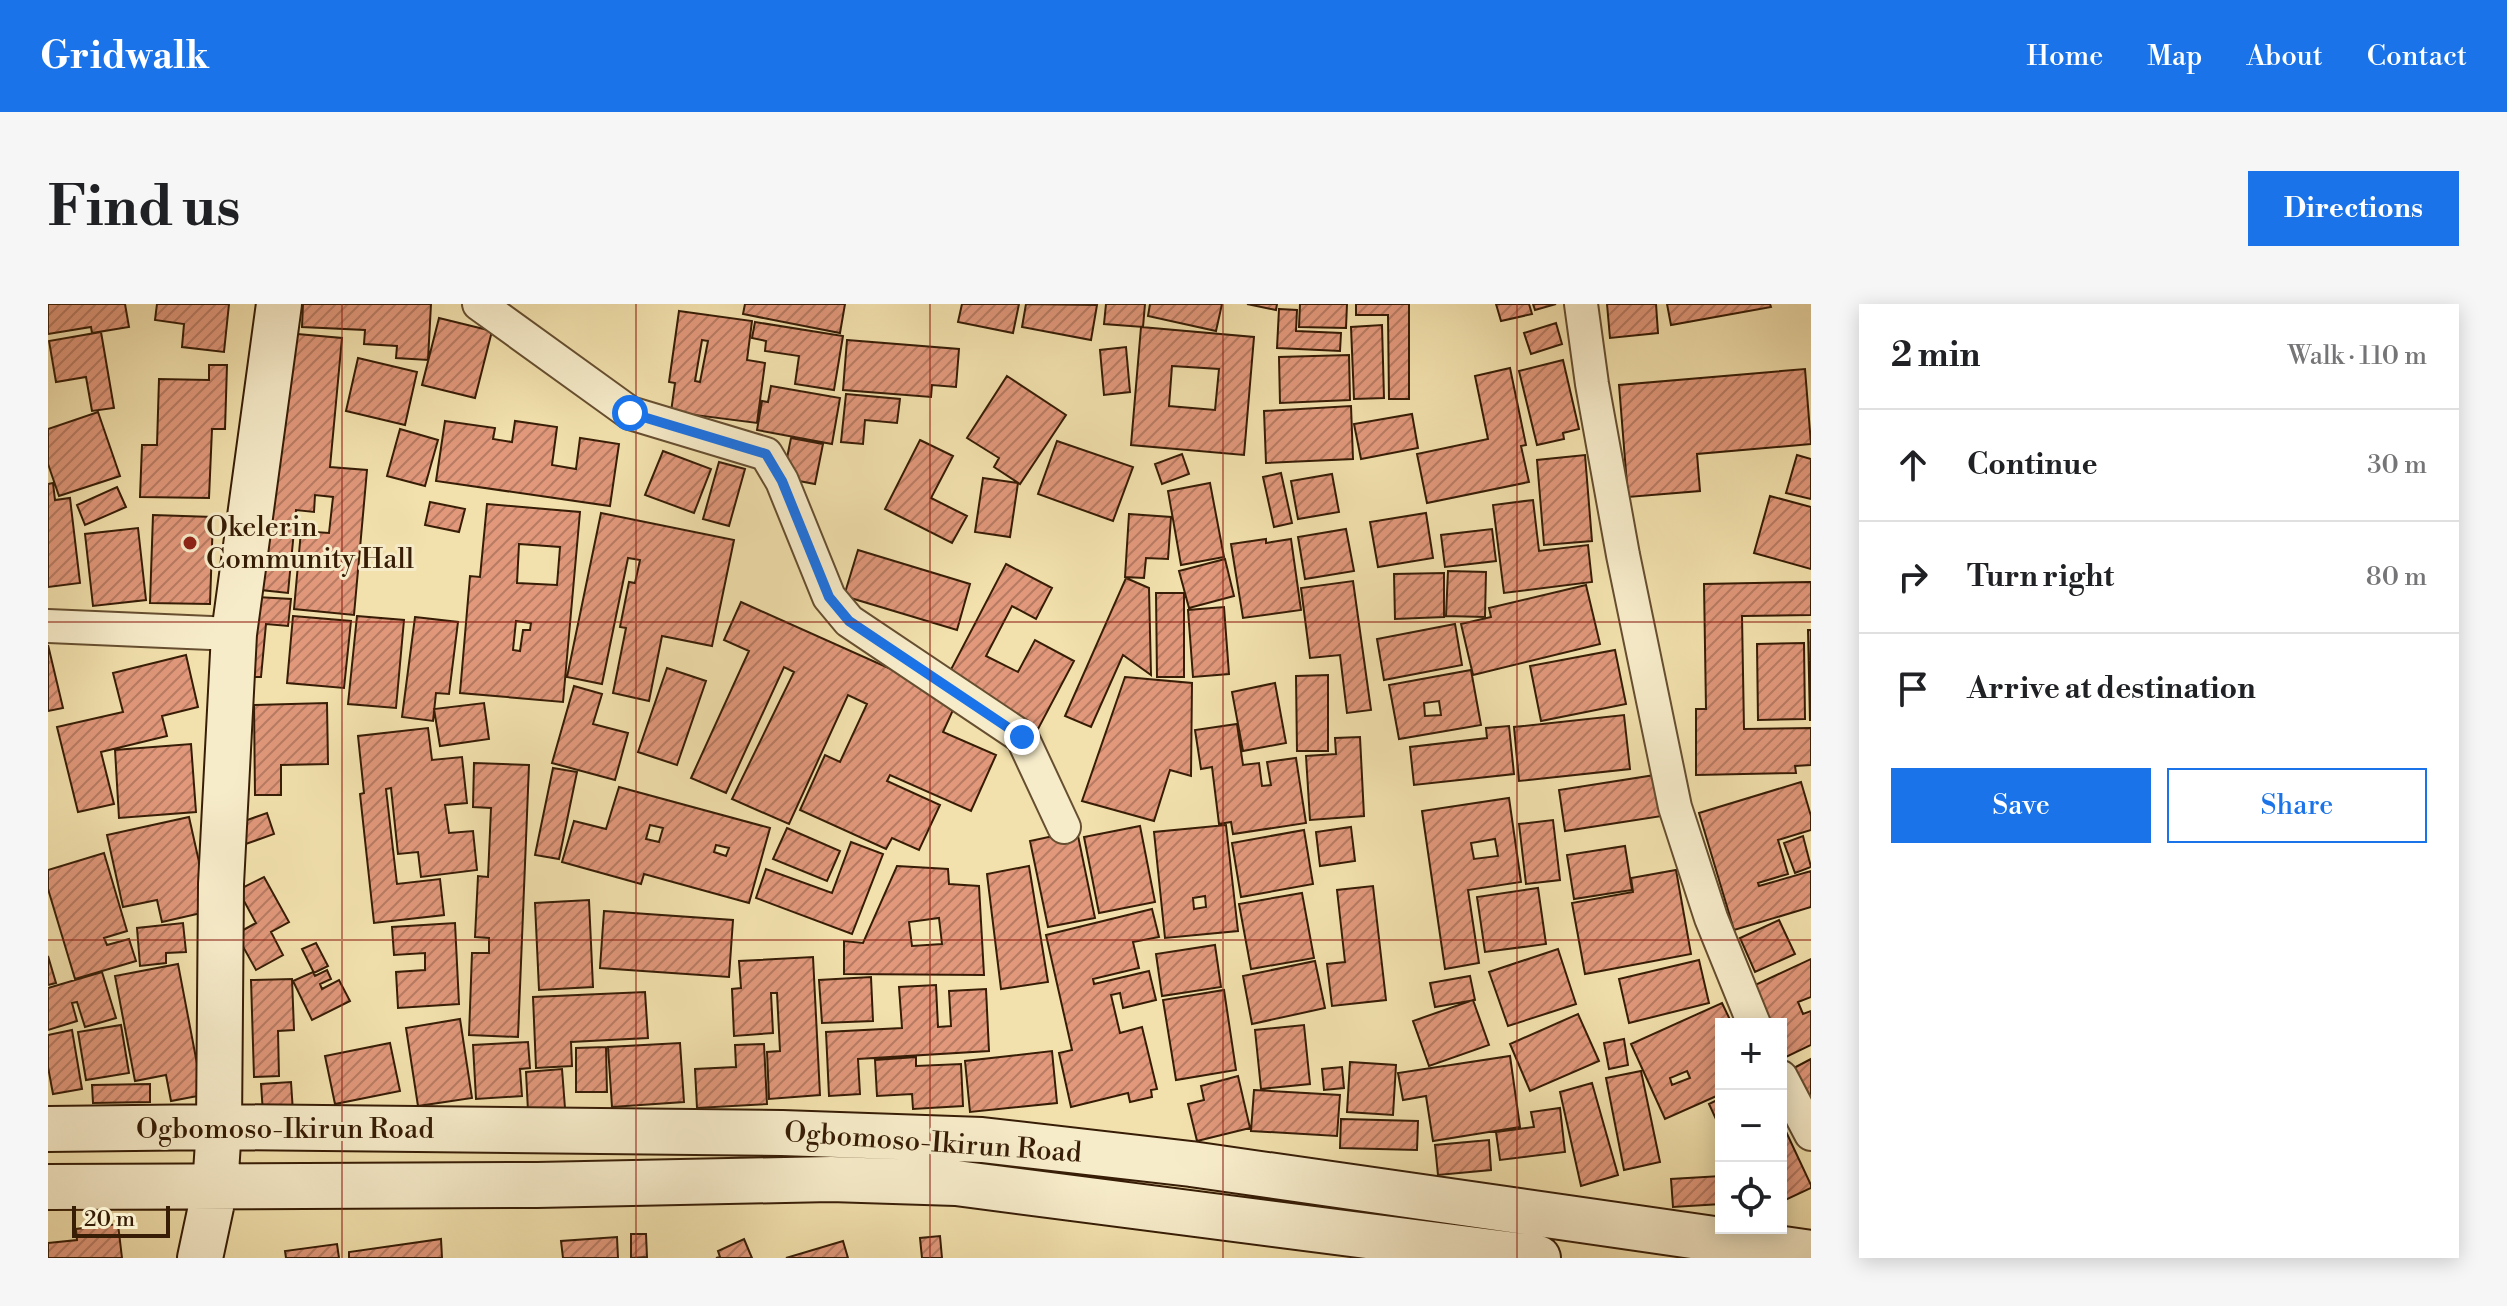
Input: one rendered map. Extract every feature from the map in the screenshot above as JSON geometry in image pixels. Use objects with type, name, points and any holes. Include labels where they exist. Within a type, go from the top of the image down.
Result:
[{"type":"main road","points":[[200,1258],[215,1188],[219,1127],[221,884],[234,634],[279,304]]},
{"type":"main road","name":"Ogbomoso-Ikirun Road","points":[[48,1129],[219,1127],[782,1133],[982,1140],[1191,1164],[1811,1253]]},
{"type":"main road","name":"Ogbomoso-Ikirun Road","points":[[48,1187],[537,1185],[831,1179],[956,1183],[1538,1258]]},
{"type":"street","points":[[479,304],[630,413],[766,454],[782,481],[829,597],[849,621],[1022,737],[1064,827]]},
{"type":"street","points":[[1581,304],[1623,555],[1675,807],[1711,918],[1752,1018]]},
{"type":"street","points":[[48,626],[234,634]]},
{"type":"street","points":[[1787,1088],[1811,1134]]},
{"type":"building","points":[[48,304],[125,304],[129,327],[92,333],[91,327],[48,334]]},
{"type":"building","points":[[157,304],[229,304],[224,352],[182,347],[184,324],[155,320]]},
{"type":"building","points":[[303,304],[431,304],[428,360],[396,358],[397,346],[364,344],[365,330],[302,327]]},
{"type":"building","points":[[745,304],[845,304],[840,333],[743,314]]},
{"type":"building","points":[[962,304],[1019,304],[1013,333],[958,322]]},
{"type":"building","points":[[1026,304],[1097,305],[1091,340],[1022,327]]},
{"type":"building","points":[[1106,304],[1145,304],[1143,327],[1104,324]]},
{"type":"building","points":[[1150,304],[1222,304],[1216,331],[1148,316]]},
{"type":"building","points":[[1247,304],[1277,304],[1276,310]]},
{"type":"building","points":[[1300,304],[1347,304],[1346,328],[1299,327]]},
{"type":"building","points":[[1356,304],[1409,304],[1409,399],[1389,399],[1388,315],[1356,315]]},
{"type":"building","points":[[1496,304],[1529,304],[1532,314],[1501,321]]},
{"type":"building","points":[[1533,304],[1556,304],[1535,310]]},
{"type":"building","points":[[1607,304],[1656,304],[1658,333],[1610,338]]},
{"type":"building","points":[[1667,304],[1770,304],[1771,307],[1671,325]]},
{"type":"building","points":[[1279,309],[1297,310],[1296,331],[1341,333],[1340,351],[1277,348]]},
{"type":"building","points":[[679,311],[752,321],[747,360],[765,363],[757,423],[671,412],[675,383],[669,382]],"holes":[[[702,340],[708,341],[700,382],[695,381]]]},
{"type":"building","points":[[439,318],[492,331],[475,398],[422,385]]},
{"type":"building","points":[[755,322],[843,336],[834,390],[795,384],[799,356],[765,351],[766,341],[752,338]]},
{"type":"building","points":[[1556,323],[1562,344],[1531,354],[1524,333]]},
{"type":"building","points":[[1382,325],[1384,398],[1354,399],[1351,327]]},
{"type":"building","points":[[1141,327],[1254,337],[1244,455],[1131,445]],"holes":[[[1172,366],[1219,369],[1215,410],[1169,406]]]},
{"type":"building","points":[[101,332],[114,408],[92,411],[86,377],[56,382],[49,341]]},
{"type":"building","points":[[286,333],[342,338],[330,467],[367,470],[354,615],[294,609],[301,531],[329,533],[333,497],[315,495],[314,512],[296,510],[288,593],[261,590]]},
{"type":"building","points":[[847,340],[959,349],[956,387],[932,385],[931,397],[843,390]]},
{"type":"building","points":[[1126,347],[1130,392],[1104,395],[1100,350]]},
{"type":"building","points":[[1349,355],[1350,400],[1280,403],[1279,357]]},
{"type":"building","points":[[358,358],[417,372],[405,425],[346,411]]},
{"type":"building","points":[[1563,360],[1579,429],[1563,433],[1564,439],[1537,445],[1519,371]]},
{"type":"building","points":[[209,365],[227,365],[225,429],[212,429],[209,498],[140,497],[142,445],[157,445],[159,379],[209,380]]},
{"type":"building","points":[[1510,368],[1526,445],[1521,446],[1529,482],[1427,503],[1417,454],[1488,439],[1475,376]]},
{"type":"building","points":[[1805,369],[1811,444],[1697,454],[1700,491],[1628,497],[1619,385]]},
{"type":"building","points":[[1007,376],[1066,415],[1020,484],[994,467],[999,458],[967,438]]},
{"type":"building","points":[[771,386],[840,398],[832,444],[757,430],[762,401],[768,402]]},
{"type":"building","points":[[846,394],[900,399],[897,423],[865,420],[863,444],[841,442]]},
{"type":"building","points":[[1351,406],[1353,459],[1266,463],[1264,411]]},
{"type":"building","points":[[98,412],[120,476],[59,496],[48,464],[48,429]]},
{"type":"building","points":[[1412,414],[1418,448],[1361,459],[1354,424]]},
{"type":"building","points":[[445,421],[495,428],[493,439],[512,442],[515,421],[557,427],[552,465],[576,469],[580,438],[619,444],[610,506],[436,481]]},
{"type":"building","points":[[400,429],[438,440],[425,486],[387,476]]},
{"type":"building","points":[[791,438],[823,444],[815,484],[783,478]]},
{"type":"building","points":[[920,440],[953,456],[931,498],[967,516],[952,543],[885,509]]},
{"type":"building","points":[[1057,441],[1133,467],[1113,521],[1038,494]]},
{"type":"building","points":[[663,451],[711,469],[694,513],[645,495]]},
{"type":"building","points":[[1182,454],[1189,474],[1162,484],[1155,464]]},
{"type":"building","points":[[1585,455],[1592,541],[1544,545],[1537,460]]},
{"type":"building","points":[[1797,455],[1811,459],[1811,499],[1786,493]]},
{"type":"building","points":[[719,462],[745,469],[729,526],[703,519]]},
{"type":"building","points":[[1281,473],[1292,523],[1274,527],[1263,477]]},
{"type":"building","points":[[1332,474],[1339,512],[1298,519],[1291,481]]},
{"type":"building","points":[[983,478],[1018,483],[1010,537],[975,532]]},
{"type":"building","points":[[53,483],[55,500],[70,498],[80,583],[48,587],[48,484]]},
{"type":"building","points":[[1210,483],[1224,557],[1181,565],[1168,491]]},
{"type":"building","points":[[117,487],[126,507],[85,525],[77,505]]},
{"type":"building","points":[[1770,496],[1811,507],[1811,569],[1754,553]]},
{"type":"building","points":[[1533,500],[1539,551],[1588,545],[1592,582],[1504,593],[1493,505]]},
{"type":"building","points":[[430,502],[465,509],[459,532],[425,525]]},
{"type":"building","points":[[487,504],[580,512],[563,702],[460,693],[470,576],[480,577]],"holes":[[[519,544],[560,547],[557,585],[517,583]],[[516,621],[531,623],[530,630],[523,630],[520,651],[513,650]]]},
{"type":"building","points":[[601,513],[734,540],[712,646],[662,636],[649,701],[613,693],[626,628],[620,627],[629,582],[635,583],[640,560],[628,558],[602,684],[567,677]]},
{"type":"building","points":[[1426,513],[1433,558],[1378,567],[1370,522]]},
{"type":"building","points":[[1129,514],[1171,517],[1168,559],[1146,558],[1144,578],[1125,577]]},
{"type":"building","points":[[153,515],[213,517],[210,604],[150,603]]},
{"type":"building","points":[[138,528],[146,600],[93,606],[85,534]]},
{"type":"building","points":[[1346,529],[1354,571],[1305,579],[1298,537]]},
{"type":"building","points":[[1492,529],[1496,561],[1445,567],[1441,535]]},
{"type":"building","points":[[1266,539],[1266,543],[1291,539],[1301,610],[1243,618],[1231,544]]},
{"type":"building","points":[[858,550],[970,584],[957,630],[844,596]]},
{"type":"building","points":[[1225,559],[1234,596],[1189,608],[1179,571]]},
{"type":"building","points":[[1006,564],[1052,588],[1036,619],[1012,606],[986,656],[1018,672],[1035,640],[1074,661],[1038,729],[945,681]]},
{"type":"building","points":[[1448,571],[1486,572],[1485,617],[1446,616]]},
{"type":"building","points":[[1444,573],[1444,617],[1395,619],[1394,574]]},
{"type":"building","points":[[1126,578],[1149,588],[1151,675],[1123,655],[1091,727],[1065,716]]},
{"type":"building","points":[[1353,581],[1371,710],[1347,713],[1340,655],[1310,658],[1301,588]]},
{"type":"building","points":[[1811,582],[1811,615],[1742,616],[1744,729],[1811,728],[1811,765],[1795,766],[1796,773],[1696,775],[1696,709],[1706,709],[1704,584]]},
{"type":"building","points":[[1586,585],[1600,644],[1473,675],[1461,624],[1491,617],[1489,608]]},
{"type":"building","points":[[1156,593],[1184,593],[1184,677],[1157,677]]},
{"type":"building","points":[[257,597],[291,599],[288,626],[266,624],[261,677],[249,677]]},
{"type":"building","points":[[741,602],[958,699],[943,732],[996,755],[971,811],[890,775],[887,781],[940,805],[919,850],[892,838],[886,849],[800,810],[825,755],[840,762],[867,704],[848,695],[789,824],[732,799],[794,672],[784,667],[726,793],[691,778],[749,651],[724,640]]},
{"type":"building","points":[[1224,607],[1229,674],[1193,677],[1188,610]]},
{"type":"building","points":[[293,616],[351,621],[344,688],[287,683]]},
{"type":"building","points":[[357,616],[404,620],[396,708],[348,704]]},
{"type":"building","points":[[415,617],[458,622],[449,694],[436,693],[433,721],[402,717]]},
{"type":"building","points":[[1455,624],[1462,665],[1384,680],[1377,639]]},
{"type":"building","points":[[1808,630],[1811,630],[1810,721]]},
{"type":"building","points":[[1804,643],[1805,719],[1758,720],[1757,644]]},
{"type":"building","points":[[48,645],[63,708],[48,711]]},
{"type":"building","points":[[1615,650],[1626,704],[1541,721],[1530,666]]},
{"type":"building","points":[[186,655],[198,707],[162,716],[167,736],[101,752],[114,804],[78,812],[57,727],[123,712],[113,673]]},
{"type":"building","points":[[667,668],[706,681],[677,765],[638,752]]},
{"type":"building","points":[[1471,670],[1481,725],[1399,739],[1389,685]],"holes":[[[1439,701],[1441,715],[1425,716],[1424,703]]]},
{"type":"building","points":[[1328,675],[1328,751],[1297,751],[1296,676]]},
{"type":"building","points":[[1125,677],[1192,683],[1191,776],[1170,770],[1154,821],[1082,801]]},
{"type":"building","points":[[1275,683],[1286,743],[1243,751],[1232,692]]},
{"type":"building","points":[[574,686],[602,694],[593,724],[628,733],[615,780],[552,763]]},
{"type":"building","points":[[327,703],[328,764],[281,765],[281,795],[255,795],[254,705]]},
{"type":"building","points":[[484,703],[489,739],[440,746],[434,709]]},
{"type":"building","points":[[1624,715],[1630,769],[1519,781],[1514,727]]},
{"type":"building","points":[[1237,724],[1243,765],[1259,763],[1262,786],[1271,785],[1267,762],[1296,758],[1306,823],[1233,834],[1231,822],[1219,824],[1212,767],[1201,769],[1195,730]]},
{"type":"building","points":[[1509,726],[1514,774],[1414,785],[1410,747],[1487,738],[1486,728]]},
{"type":"building","points":[[428,728],[432,760],[462,757],[467,803],[445,805],[449,833],[473,831],[477,870],[421,877],[418,852],[398,854],[391,788],[386,789],[397,884],[440,879],[444,915],[374,923],[360,794],[364,793],[358,736]]},
{"type":"building","points":[[1360,737],[1364,816],[1310,820],[1306,756],[1336,754],[1335,738]]},
{"type":"building","points":[[191,744],[196,812],[119,818],[115,750]]},
{"type":"building","points":[[474,763],[529,765],[518,1037],[469,1035],[472,953],[489,953],[489,938],[475,937],[478,876],[488,877],[491,808],[473,807]]},
{"type":"building","points":[[553,768],[577,772],[559,859],[535,855]]},
{"type":"building","points":[[1655,775],[1662,816],[1565,831],[1559,790]]},
{"type":"building","points":[[1801,782],[1811,816],[1811,830],[1778,840],[1788,874],[1758,883],[1759,886],[1811,871],[1811,907],[1734,930],[1699,813]]},
{"type":"building","points":[[619,787],[770,828],[749,903],[644,874],[641,884],[562,862],[574,821],[606,829]],"holes":[[[650,825],[663,828],[659,842],[646,839]],[[716,845],[729,848],[726,856],[714,852]]]},
{"type":"building","points":[[1509,798],[1521,882],[1468,890],[1479,963],[1445,969],[1422,811]],"holes":[[[1495,839],[1498,856],[1474,859],[1471,843]]]},
{"type":"building","points":[[267,813],[274,834],[243,845],[236,824]]},
{"type":"building","points":[[189,817],[210,911],[162,922],[157,900],[123,907],[107,835]]},
{"type":"building","points":[[1553,820],[1560,880],[1526,884],[1519,824]]},
{"type":"building","points":[[1226,825],[1238,931],[1165,938],[1154,832]],"holes":[[[1205,896],[1206,907],[1194,909],[1193,898]]]},
{"type":"building","points":[[1140,826],[1155,902],[1099,913],[1084,837]]},
{"type":"building","points":[[1351,827],[1355,861],[1320,866],[1316,832]]},
{"type":"building","points":[[787,828],[840,851],[827,881],[773,859]]},
{"type":"building","points":[[1304,830],[1313,884],[1241,897],[1232,843]]},
{"type":"building","points":[[1077,831],[1095,918],[1048,927],[1030,841]]},
{"type":"building","points":[[1803,836],[1811,867],[1795,873],[1784,843]]},
{"type":"building","points":[[851,842],[883,854],[852,934],[756,898],[766,869],[832,893]]},
{"type":"building","points":[[1625,846],[1632,890],[1574,899],[1567,855]]},
{"type":"building","points":[[104,853],[127,931],[104,938],[107,945],[129,939],[136,961],[75,979],[48,889],[48,870]]},
{"type":"building","points":[[897,866],[948,869],[949,884],[979,886],[984,975],[844,974],[844,941],[863,943]],"holes":[[[939,918],[942,944],[912,946],[909,922]]]},
{"type":"building","points":[[1029,866],[1048,982],[1001,989],[987,874]]},
{"type":"building","points":[[1676,870],[1691,954],[1585,974],[1572,903],[1633,892],[1631,878]]},
{"type":"building","points":[[264,877],[289,922],[271,932],[283,955],[256,970],[236,934],[256,923],[238,890]]},
{"type":"building","points":[[1373,886],[1386,1000],[1332,1006],[1327,964],[1345,962],[1337,890]]},
{"type":"building","points":[[1538,888],[1546,944],[1485,952],[1477,897]]},
{"type":"building","points":[[1302,893],[1314,958],[1251,969],[1239,904]]},
{"type":"building","points":[[589,900],[593,987],[539,990],[535,903]]},
{"type":"building","points":[[1152,909],[1159,937],[1133,942],[1139,968],[1093,979],[1094,984],[1149,971],[1156,1000],[1123,1008],[1120,993],[1111,995],[1120,1033],[1142,1027],[1157,1089],[1151,1090],[1152,1097],[1130,1102],[1128,1093],[1071,1107],[1059,1053],[1072,1050],[1046,935]]},
{"type":"building","points":[[604,911],[733,920],[729,977],[600,968]]},
{"type":"building","points":[[1779,920],[1795,954],[1755,972],[1740,938]]},
{"type":"building","points":[[183,923],[186,952],[166,953],[166,963],[140,966],[137,928]]},
{"type":"building","points":[[455,923],[459,1004],[398,1008],[396,972],[425,970],[425,953],[394,955],[392,927]]},
{"type":"building","points":[[316,943],[328,966],[314,973],[302,949]]},
{"type":"building","points":[[1215,945],[1221,987],[1162,996],[1156,954]]},
{"type":"building","points":[[1558,949],[1576,1004],[1508,1026],[1489,972]]},
{"type":"building","points":[[48,956],[56,983],[48,985]]},
{"type":"building","points":[[813,957],[820,1095],[769,1099],[767,1052],[780,1051],[777,993],[771,993],[773,1033],[734,1036],[732,989],[741,988],[739,961]]},
{"type":"building","points":[[1811,959],[1811,997],[1798,1002],[1803,1014],[1811,1011],[1811,1045],[1787,1057],[1787,1018],[1768,1018],[1753,986]]},
{"type":"building","points":[[1699,960],[1709,1003],[1629,1023],[1619,979]]},
{"type":"building","points":[[1315,961],[1325,1008],[1252,1024],[1243,976]]},
{"type":"building","points":[[178,964],[203,1095],[171,1101],[166,1075],[135,1081],[115,976]]},
{"type":"building","points":[[327,970],[331,979],[320,984],[322,989],[339,980],[350,1001],[312,1020],[293,981],[313,972],[315,976]]},
{"type":"building","points":[[102,972],[116,1018],[85,1027],[77,1002],[72,1003],[77,1021],[48,1030],[48,988]]},
{"type":"building","points":[[1470,976],[1475,1000],[1435,1007],[1430,983]]},
{"type":"building","points":[[871,977],[873,1021],[822,1023],[819,980]]},
{"type":"building","points":[[292,979],[294,1030],[278,1031],[279,1076],[254,1077],[251,980]]},
{"type":"building","points":[[936,985],[938,1027],[951,1026],[949,991],[986,989],[989,1051],[858,1059],[860,1094],[829,1096],[826,1032],[902,1028],[899,987]]},
{"type":"building","points":[[1224,990],[1236,1070],[1176,1080],[1163,1000]]},
{"type":"building","points":[[645,992],[648,1038],[571,1042],[572,1066],[536,1068],[533,997]]},
{"type":"building","points":[[1473,1000],[1489,1045],[1429,1066],[1413,1021]]},
{"type":"building","points":[[1722,1003],[1729,1018],[1715,1018],[1715,1097],[1665,1119],[1631,1044]],"holes":[[[1687,1071],[1690,1078],[1672,1085],[1670,1078]]]},
{"type":"building","points":[[1578,1014],[1599,1061],[1530,1091],[1510,1044]]},
{"type":"building","points":[[460,1019],[472,1098],[418,1106],[406,1028]]},
{"type":"building","points":[[121,1025],[129,1073],[86,1080],[78,1032]]},
{"type":"building","points":[[1304,1025],[1310,1084],[1261,1089],[1255,1030]]},
{"type":"building","points":[[72,1030],[82,1089],[53,1094],[48,1067],[48,1035]]},
{"type":"building","points":[[1624,1039],[1628,1065],[1609,1069],[1604,1043]]},
{"type":"building","points":[[528,1042],[530,1068],[520,1069],[522,1096],[476,1099],[473,1045]]},
{"type":"building","points":[[390,1043],[400,1091],[335,1104],[325,1056]]},
{"type":"building","points":[[680,1043],[684,1102],[612,1107],[608,1047]]},
{"type":"building","points":[[764,1044],[767,1104],[697,1108],[695,1069],[736,1067],[735,1045]]},
{"type":"building","points":[[606,1047],[607,1092],[576,1092],[576,1048]]},
{"type":"building","points":[[1052,1051],[1057,1103],[970,1112],[965,1061]]},
{"type":"building","points":[[1510,1056],[1520,1127],[1433,1141],[1426,1096],[1403,1100],[1398,1073]]},
{"type":"building","points":[[916,1057],[916,1066],[961,1064],[963,1106],[913,1109],[912,1094],[877,1096],[875,1060]]},
{"type":"building","points":[[1811,1059],[1811,1111],[1790,1070]]},
{"type":"building","points":[[1350,1062],[1396,1065],[1393,1115],[1347,1112]]},
{"type":"building","points":[[1342,1067],[1344,1088],[1324,1090],[1322,1069]]},
{"type":"building","points":[[562,1069],[565,1108],[528,1111],[526,1072]]},
{"type":"building","points":[[1641,1071],[1660,1162],[1624,1170],[1606,1078]]},
{"type":"building","points":[[1238,1076],[1250,1128],[1197,1141],[1188,1104],[1204,1100],[1201,1086]]},
{"type":"building","points":[[291,1082],[293,1112],[263,1113],[261,1084]]},
{"type":"building","points":[[1592,1083],[1618,1175],[1581,1186],[1560,1092]]},
{"type":"building","points":[[150,1084],[150,1102],[93,1103],[92,1085]]},
{"type":"building","points":[[1254,1090],[1340,1095],[1337,1136],[1251,1131]]},
{"type":"building","points":[[1715,1101],[1715,1117],[1709,1104]]},
{"type":"building","points":[[1560,1108],[1565,1152],[1500,1160],[1496,1132],[1534,1127],[1531,1112]]},
{"type":"building","points":[[1341,1119],[1418,1121],[1417,1150],[1340,1148]]},
{"type":"building","points":[[1787,1134],[1811,1185],[1811,1188],[1787,1199]]},
{"type":"building","points":[[1489,1140],[1491,1170],[1438,1175],[1435,1145]]},
{"type":"building","points":[[1715,1176],[1715,1204],[1673,1207],[1671,1179]]},
{"type":"building","points":[[118,1224],[122,1258],[48,1258],[48,1243],[77,1240],[76,1229]]},
{"type":"building","points":[[631,1234],[646,1234],[647,1257],[631,1258]]},
{"type":"building","points":[[940,1236],[942,1258],[922,1258],[920,1238]]},
{"type":"building","points":[[617,1237],[618,1258],[563,1258],[561,1241]]},
{"type":"building","points":[[441,1239],[442,1258],[349,1258],[349,1252]]},
{"type":"building","points":[[744,1239],[752,1258],[716,1258],[720,1257],[718,1251]]},
{"type":"building","points":[[843,1241],[848,1258],[786,1258]]},
{"type":"building","points":[[337,1244],[339,1258],[286,1258],[285,1251]]},
{"type":"place","name":"Okelerin Community Hall","points":[[190,543]]},
{"type":"route","points":[[630,413],[766,454],[782,481],[829,597],[849,621],[1022,737]]}]
